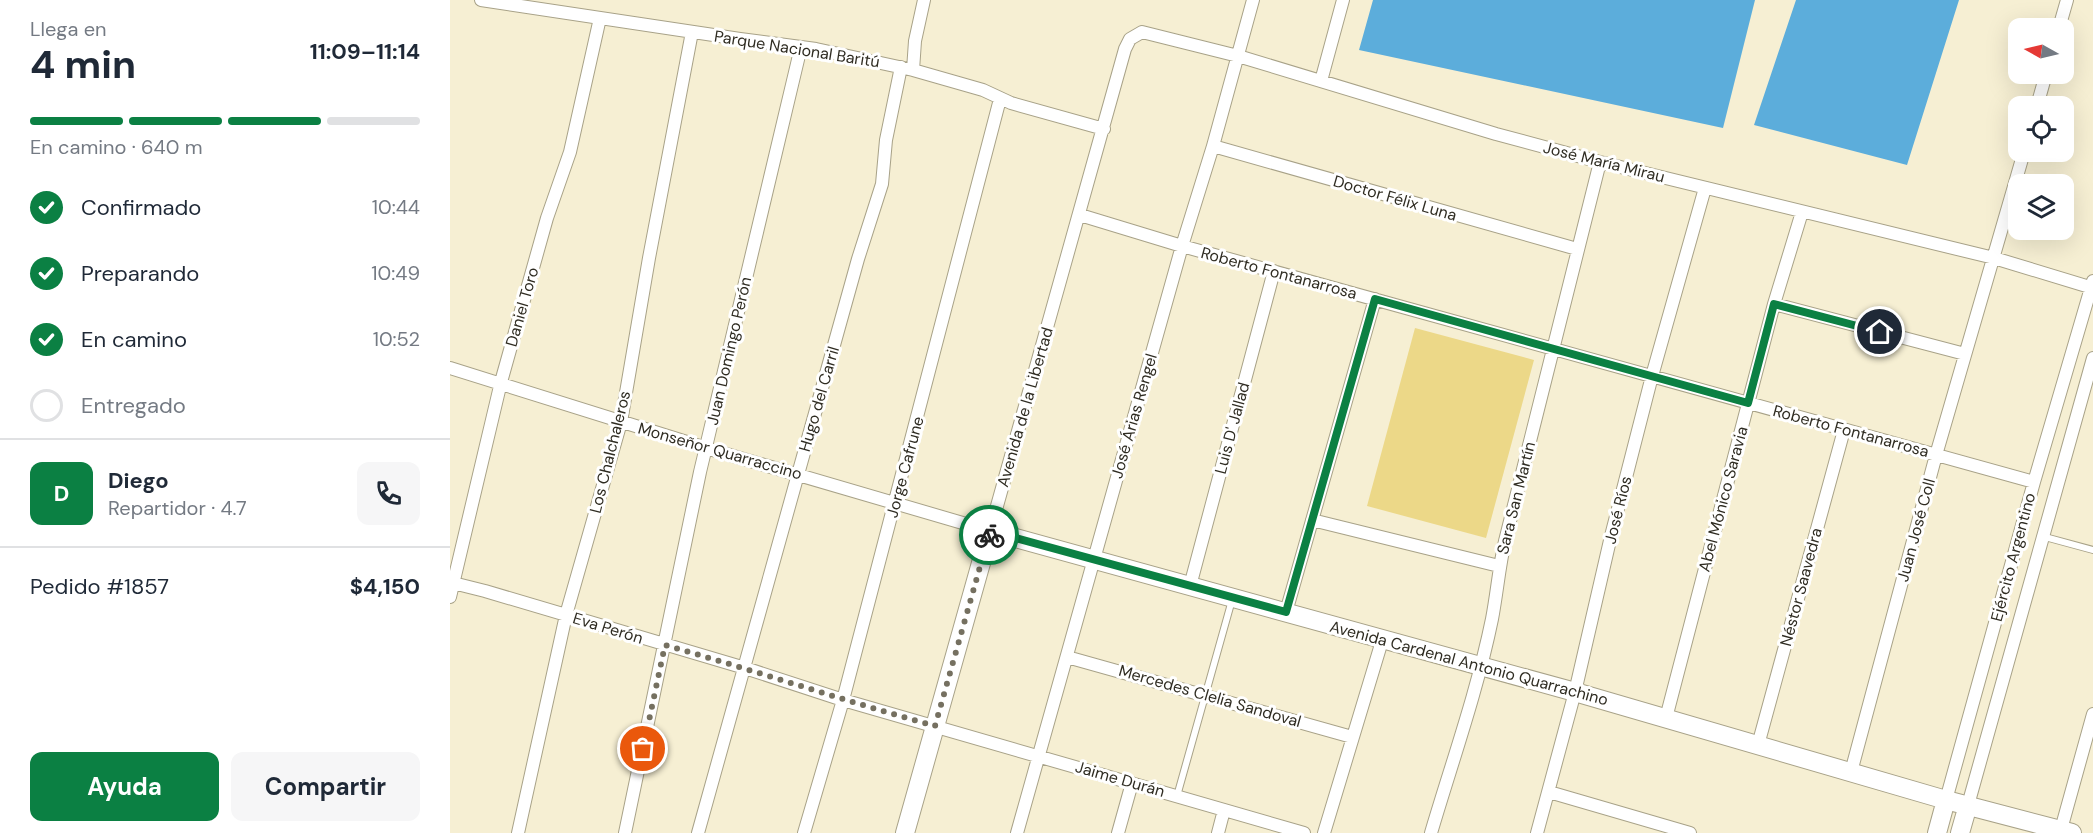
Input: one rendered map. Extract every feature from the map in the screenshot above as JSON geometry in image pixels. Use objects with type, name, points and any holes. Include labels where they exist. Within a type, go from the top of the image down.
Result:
[{"type":"street","name":"Parque Nacional Baritú","points":[[481,0],[801,46],[907,68],[983,90],[1000,99],[1104,129]]},
{"type":"street","name":"Hugo del Carril","points":[[698,833],[858,259],[882,184],[885,147],[915,41],[924,0]]},
{"type":"street","name":"José Árias Rengel","points":[[1017,833],[1253,0]]},
{"type":"street","points":[[1321,81],[1343,0]]},
{"type":"street","points":[[2062,18],[2067,0]]},
{"type":"street","name":"Daniel Toro","points":[[450,597],[501,382],[547,218],[570,152],[600,18]]},
{"type":"street","name":"Los Chalchaleros","points":[[518,833],[566,615],[621,422],[649,258],[692,32]]},
{"type":"street","name":"José María Mirau","points":[[1125,50],[1130,39],[1142,32],[1238,56],[1496,134],[1600,162],[1994,258],[2092,285]]},
{"type":"street","name":"Juan Domingo Perón","points":[[625,833],[706,448],[801,46]]},
{"type":"street","name":"Avenida de la Libertad","points":[[905,833],[1125,50]]},
{"type":"street","name":"Jorge Cafrune","points":[[804,833],[843,700],[1000,99]]},
{"type":"street","name":"Doctor Félix Luna","points":[[1213,146],[1577,249]]},
{"type":"street","name":"Sara San Martín","points":[[1431,833],[1480,667],[1492,617],[1499,566],[1600,162]]},
{"type":"street","name":"Juan José Coll","points":[[1851,772],[1936,455],[2021,162]]},
{"type":"street","name":"José Ríos","points":[[1537,833],[1575,692],[1611,536],[1652,376],[1705,188]]},
{"type":"street","name":"Abel Mónico Saravia","points":[[1666,718],[1774,304],[1802,212]]},
{"type":"street","name":"Roberto Fontanarrosa","points":[[1080,215],[1182,246],[1553,350],[2034,482]]},
{"type":"street","name":"Luis D' Jallad","points":[[1190,586],[1274,271]]},
{"type":"street","name":"Ejército Argentino","points":[[1937,833],[2034,482],[2092,285]]},
{"type":"street","points":[[1286,612],[1375,299]]},
{"type":"street","points":[[1774,304],[1965,354]]},
{"type":"street","name":"Ejército Argentino","points":[[1960,833],[2045,537],[2093,358]]},
{"type":"street","name":"Monseñor Quarraccino","points":[[450,368],[501,382],[706,448],[990,531]]},
{"type":"street","name":"Néstor Saavedra","points":[[1758,745],[1844,430]]},
{"type":"street","points":[[1312,520],[1499,566]]},
{"type":"street","name":"Avenida Cardenal Antonio Quarrachino","points":[[990,531],[1575,692],[1946,801]]},
{"type":"street","name":"Eva Perón","points":[[453,583],[935,726]]},
{"type":"street","points":[[1324,833],[1382,640]]},
{"type":"street","name":"Mercedes Clelia Sandoval","points":[[1068,657],[1353,736]]},
{"type":"street","points":[[1946,801],[2064,832],[2093,714]]},
{"type":"street","name":"Jaime Durán","points":[[935,726],[1304,833]]},
{"type":"street","points":[[1118,833],[1132,783]]},
{"type":"street","points":[[1549,792],[1690,833]]},
{"type":"street","points":[[1218,833],[1224,810]]},
{"type":"lane","points":[[2045,537],[2093,550]]},
{"type":"lane","points":[[1177,796],[1233,597]]},
{"type":"shaded area","points":[[1415,328],[1534,360],[1486,538],[1367,506]]},
{"type":"water","points":[[1373,0],[1755,0],[1723,128],[1359,50]]},
{"type":"water","points":[[1796,0],[1959,0],[1907,165],[1754,125]]},
{"type":"way so far","points":[[643,749],[665,645],[935,726],[989,535]]},
{"type":"route","points":[[989,535],[990,531],[1286,612],[1375,299],[1748,403],[1774,304],[1880,332]]}]
